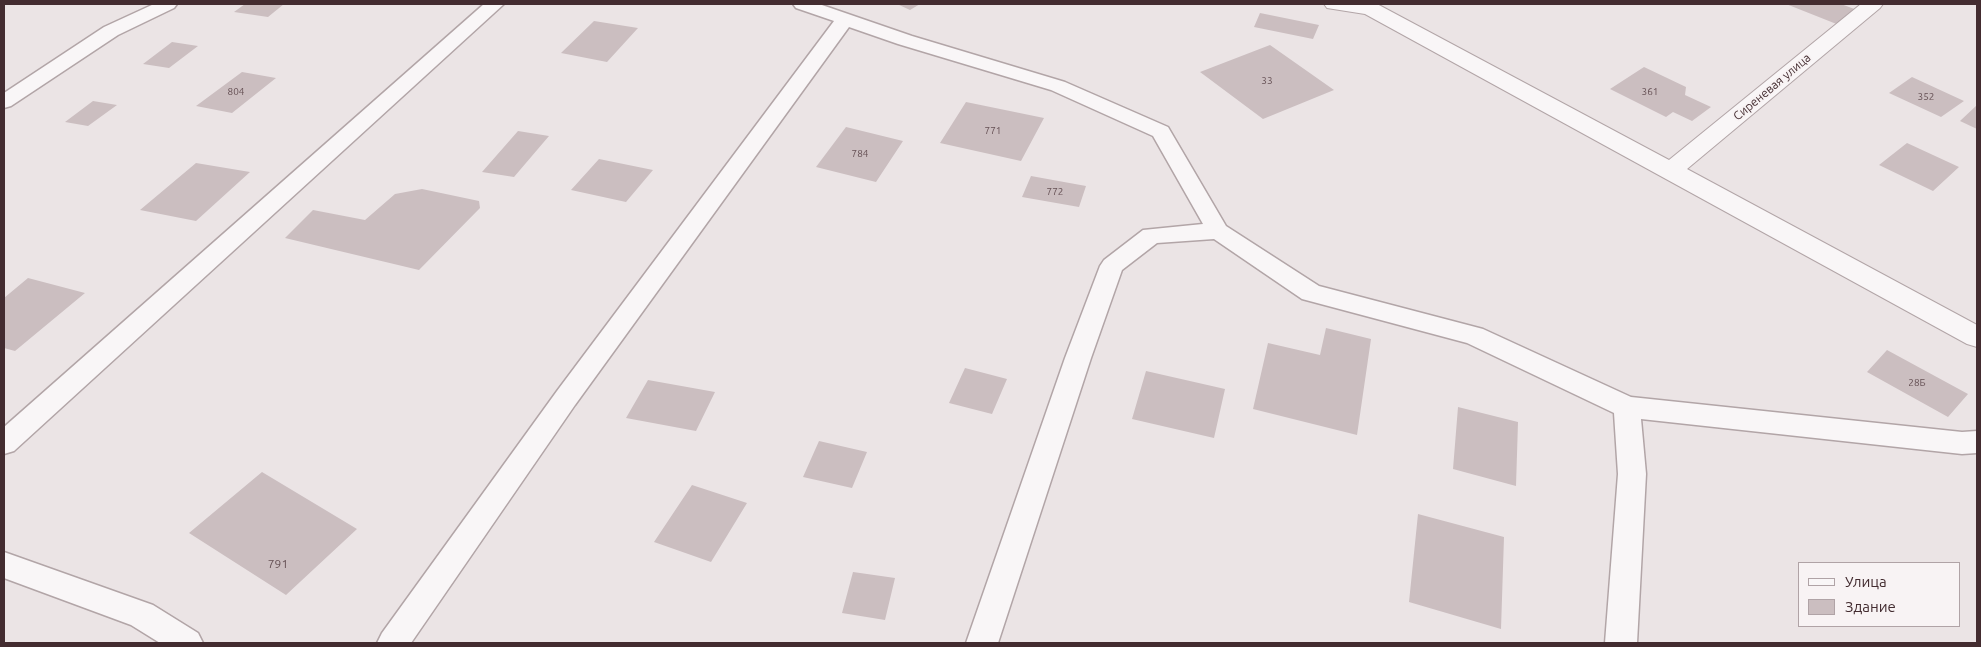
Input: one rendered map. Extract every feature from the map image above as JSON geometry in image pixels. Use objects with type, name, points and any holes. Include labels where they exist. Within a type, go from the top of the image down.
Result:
[{"type":"street","points":[[1334,4],[1376,6],[1977,338]]},
{"type":"street","name":"Сиреневая улица","points":[[1672,170],[1873,4]]},
{"type":"lane","points":[[4,102],[111,31],[168,4]]},
{"type":"lane","points":[[4,443],[495,4]]},
{"type":"lane","points":[[802,4],[906,40],[1058,86],[1160,132],[1218,231],[1311,293],[1474,336],[1627,407],[1962,443],[1977,442]]},
{"type":"lane","points":[[394,643],[566,398],[845,19]]},
{"type":"lane","points":[[982,643],[1078,358],[1112,266],[1150,236],[1218,231]]},
{"type":"lane","points":[[1621,643],[1632,474],[1627,407]]},
{"type":"lane","points":[[4,565],[142,615],[187,643]]},
{"type":"building","points":[[245,4],[284,4],[268,17],[234,12]]},
{"type":"building","points":[[897,4],[920,4],[910,10]]},
{"type":"building","points":[[1786,4],[1841,4],[1857,10],[1839,25]]},
{"type":"building","points":[[1260,13],[1319,25],[1313,39],[1254,27]]},
{"type":"building","points":[[594,21],[638,28],[607,62],[561,53]]},
{"type":"building","points":[[172,42],[198,46],[169,68],[143,64]]},
{"type":"building","points":[[1270,45],[1334,90],[1263,119],[1200,72]]},
{"type":"building","points":[[1644,67],[1686,87],[1685,95],[1711,107],[1692,121],[1673,112],[1666,117],[1610,89]]},
{"type":"building","points":[[242,72],[276,78],[232,113],[196,106]]},
{"type":"building","points":[[1912,77],[1964,101],[1941,117],[1889,93]]},
{"type":"building","points":[[93,101],[117,105],[88,126],[65,122]]},
{"type":"building","points":[[966,102],[1044,118],[1021,161],[940,143]]},
{"type":"building","points":[[1977,105],[1977,129],[1960,121]]},
{"type":"building","points":[[846,127],[903,141],[876,182],[816,167]]},
{"type":"building","points":[[518,131],[549,136],[514,177],[482,172]]},
{"type":"building","points":[[1907,143],[1959,167],[1933,191],[1879,165]]},
{"type":"building","points":[[599,159],[653,170],[626,202],[571,190]]},
{"type":"building","points":[[196,163],[250,172],[196,221],[140,210]]},
{"type":"building","points":[[1031,176],[1086,186],[1079,207],[1022,197]]},
{"type":"building","points":[[422,189],[479,201],[480,208],[419,270],[285,238],[313,210],[365,220],[395,194]]},
{"type":"building","points":[[28,278],[85,293],[15,351],[4,348],[4,298]]},
{"type":"building","points":[[1326,328],[1371,339],[1357,435],[1253,409],[1268,343],[1320,355]]},
{"type":"building","points":[[1887,350],[1968,394],[1948,417],[1867,372]]},
{"type":"building","points":[[965,368],[1007,379],[992,414],[949,403]]},
{"type":"building","points":[[1146,371],[1225,389],[1214,438],[1132,419]]},
{"type":"building","points":[[648,380],[715,392],[696,431],[626,418]]},
{"type":"building","points":[[1458,407],[1518,422],[1516,486],[1453,469]]},
{"type":"building","points":[[819,441],[867,452],[852,488],[803,477]]},
{"type":"building","points":[[262,472],[357,529],[286,595],[189,533]]},
{"type":"building","points":[[692,485],[747,503],[711,562],[654,542]]},
{"type":"building","points":[[1418,514],[1504,537],[1501,629],[1409,602]]},
{"type":"building","points":[[853,572],[895,578],[885,620],[842,613]]}]
